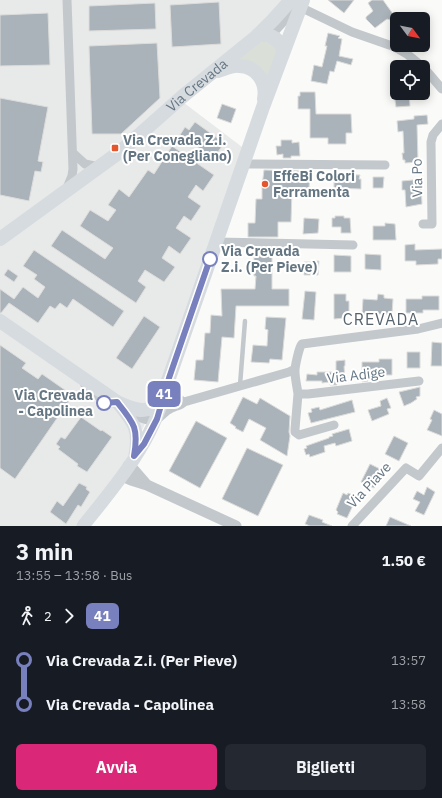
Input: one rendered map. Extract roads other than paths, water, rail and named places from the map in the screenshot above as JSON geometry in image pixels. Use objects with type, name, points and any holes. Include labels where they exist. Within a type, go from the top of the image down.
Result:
[{"type":"main road","name":"Via Crevada","points":[[0,239],[121,151],[183,96],[264,35],[298,2]]},
{"type":"main road","points":[[83,526],[144,444],[157,419],[169,378],[283,50],[298,2]]},
{"type":"main road","points":[[264,35],[279,40],[283,50]]},
{"type":"main road","points":[[210,75],[238,65],[250,68],[264,84],[265,92],[263,107]]},
{"type":"main road","points":[[0,321],[117,402],[134,410],[141,411],[148,409],[158,401],[169,378]]},
{"type":"main road","points":[[117,402],[135,428],[137,442],[128,466]]},
{"type":"street","points":[[66,192],[72,176],[73,153],[67,0]]},
{"type":"street","points":[[298,2],[352,32],[395,47],[407,54],[424,68],[442,89]]},
{"type":"street","name":"Via Po","points":[[423,224],[432,224],[430,142],[442,124]]},
{"type":"street","points":[[73,153],[86,164],[99,167]]},
{"type":"street","points":[[243,164],[385,165]]},
{"type":"street","points":[[216,242],[353,245]]},
{"type":"street","points":[[334,425],[298,435],[295,432],[298,394],[295,369],[299,349],[302,344],[418,328],[442,322]]},
{"type":"street","points":[[117,402],[138,418],[148,420],[157,419],[169,409],[181,405],[184,402],[295,369]]},
{"type":"street","points":[[169,378],[174,395],[184,402]]},
{"type":"street","name":"Via Adige","points":[[298,394],[419,381]]},
{"type":"street","name":"Via Piave","points":[[352,526],[406,468],[419,476],[442,448]]},
{"type":"street","points":[[128,466],[134,470],[147,484],[236,526]]},
{"type":"lane","points":[[240,385],[245,321]]},
{"type":"place","name":"Via Crevada Z.i. (Per Conegliano)","points":[[115,148]]},
{"type":"place","name":"EffeBi Colori Ferramenta","points":[[265,184]]},
{"type":"place","name":"Via Crevada Z.i. (Per Pieve)","points":[[210,259]]},
{"type":"place","name":"Via Crevada - Capolinea","points":[[104,403]]},
{"type":"district","name":"CREVADA","points":[[381,319]]}]
